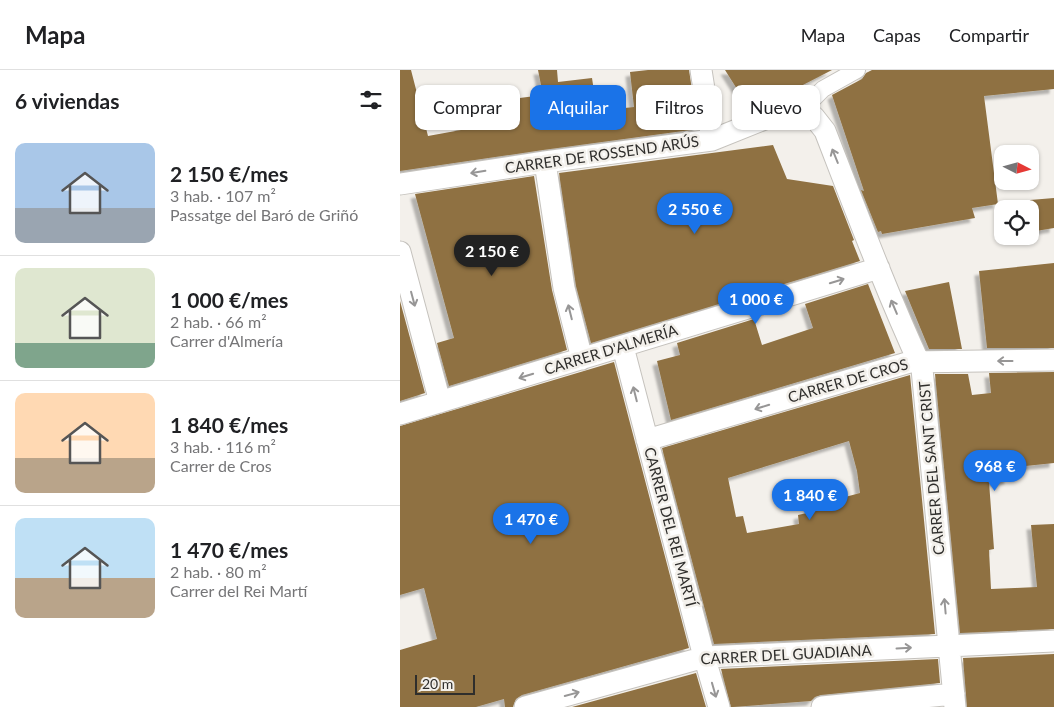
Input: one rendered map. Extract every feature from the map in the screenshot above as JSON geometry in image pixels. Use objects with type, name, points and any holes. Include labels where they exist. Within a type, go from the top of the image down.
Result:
[{"type":"street","points":[[701,70],[712,140]]},
{"type":"street","points":[[820,92],[857,70]]},
{"type":"street","name":"CARRER DEL SANT CRIST","points":[[820,125],[825,131],[878,268],[922,369],[955,700]]},
{"type":"street","name":"CARRER DE ROSSEND ARÚS","points":[[400,184],[545,162],[712,140],[737,130]]},
{"type":"street","points":[[545,162],[564,288],[582,359]]},
{"type":"street","points":[[400,252],[440,402]]},
{"type":"street","name":"CARRER D'ALMERÍA","points":[[400,414],[878,268]]},
{"type":"street","name":"CARRER DEL REI MARTÍ","points":[[623,347],[719,707]]},
{"type":"street","name":"CARRER DE CROS","points":[[647,440],[910,362],[1054,360]]},
{"type":"street","name":"CARRER DEL GUADIANA","points":[[525,707],[705,657],[1054,641]]},
{"type":"street","points":[[822,707],[955,700]]},
{"type":"building","points":[[400,70],[411,70],[415,86],[415,130],[426,130],[428,136],[461,130],[520,130],[520,98],[530,97],[530,130],[626,130],[626,108],[634,107],[630,72],[689,70],[691,85],[636,85],[636,130],[691,130],[400,171]]},
{"type":"building","points":[[538,70],[557,70],[558,82],[592,78],[593,85],[541,85]]},
{"type":"building","points":[[725,70],[832,70],[803,85],[734,85]]},
{"type":"building","points":[[872,70],[1054,70],[1054,89],[984,96],[994,173],[994,190],[996,190],[997,200],[994,200],[994,205],[972,208],[975,218],[882,234],[881,231],[878,232],[861,190],[864,191],[832,95],[862,79],[866,73]]},
{"type":"building","points":[[773,145],[787,179],[833,186],[860,261],[591,343],[576,286],[559,173]]},
{"type":"building","points":[[534,176],[552,290],[567,350],[449,386],[437,343],[454,338],[415,194]]},
{"type":"building","points":[[1054,198],[1054,228],[1039,230],[1039,200],[1030,200]]},
{"type":"building","points":[[1054,263],[1054,348],[987,348],[979,271]]},
{"type":"building","points":[[949,282],[962,349],[929,349],[905,291]]},
{"type":"building","points":[[868,284],[895,353],[671,420],[657,361],[680,355],[677,343],[754,319],[762,345],[813,328],[805,304]]},
{"type":"building","points":[[400,301],[425,393],[400,401]]},
{"type":"building","points":[[614,362],[689,648],[522,695],[516,699],[513,707],[505,707],[504,699],[476,707],[400,707],[400,650],[437,639],[424,588],[400,595],[400,426]]},
{"type":"building","points":[[1054,372],[1054,463],[1007,468],[1009,480],[989,482],[994,549],[989,550],[991,589],[1037,587],[1031,525],[1054,524],[1054,629],[960,633],[935,374],[968,374],[972,395],[991,393],[989,373]]},
{"type":"building","points":[[910,375],[935,634],[714,644],[662,448]],"holes":[[[849,441],[857,471],[860,493],[823,503],[824,509],[798,515],[799,524],[747,533],[743,516],[736,517],[728,478]]]},
{"type":"building","points":[[1054,654],[1054,707],[967,707],[963,658]]},
{"type":"building","points":[[938,659],[940,683],[821,695],[811,701],[733,707],[731,707],[721,669]]},
{"type":"building","points":[[696,673],[706,707],[572,707]]}]
